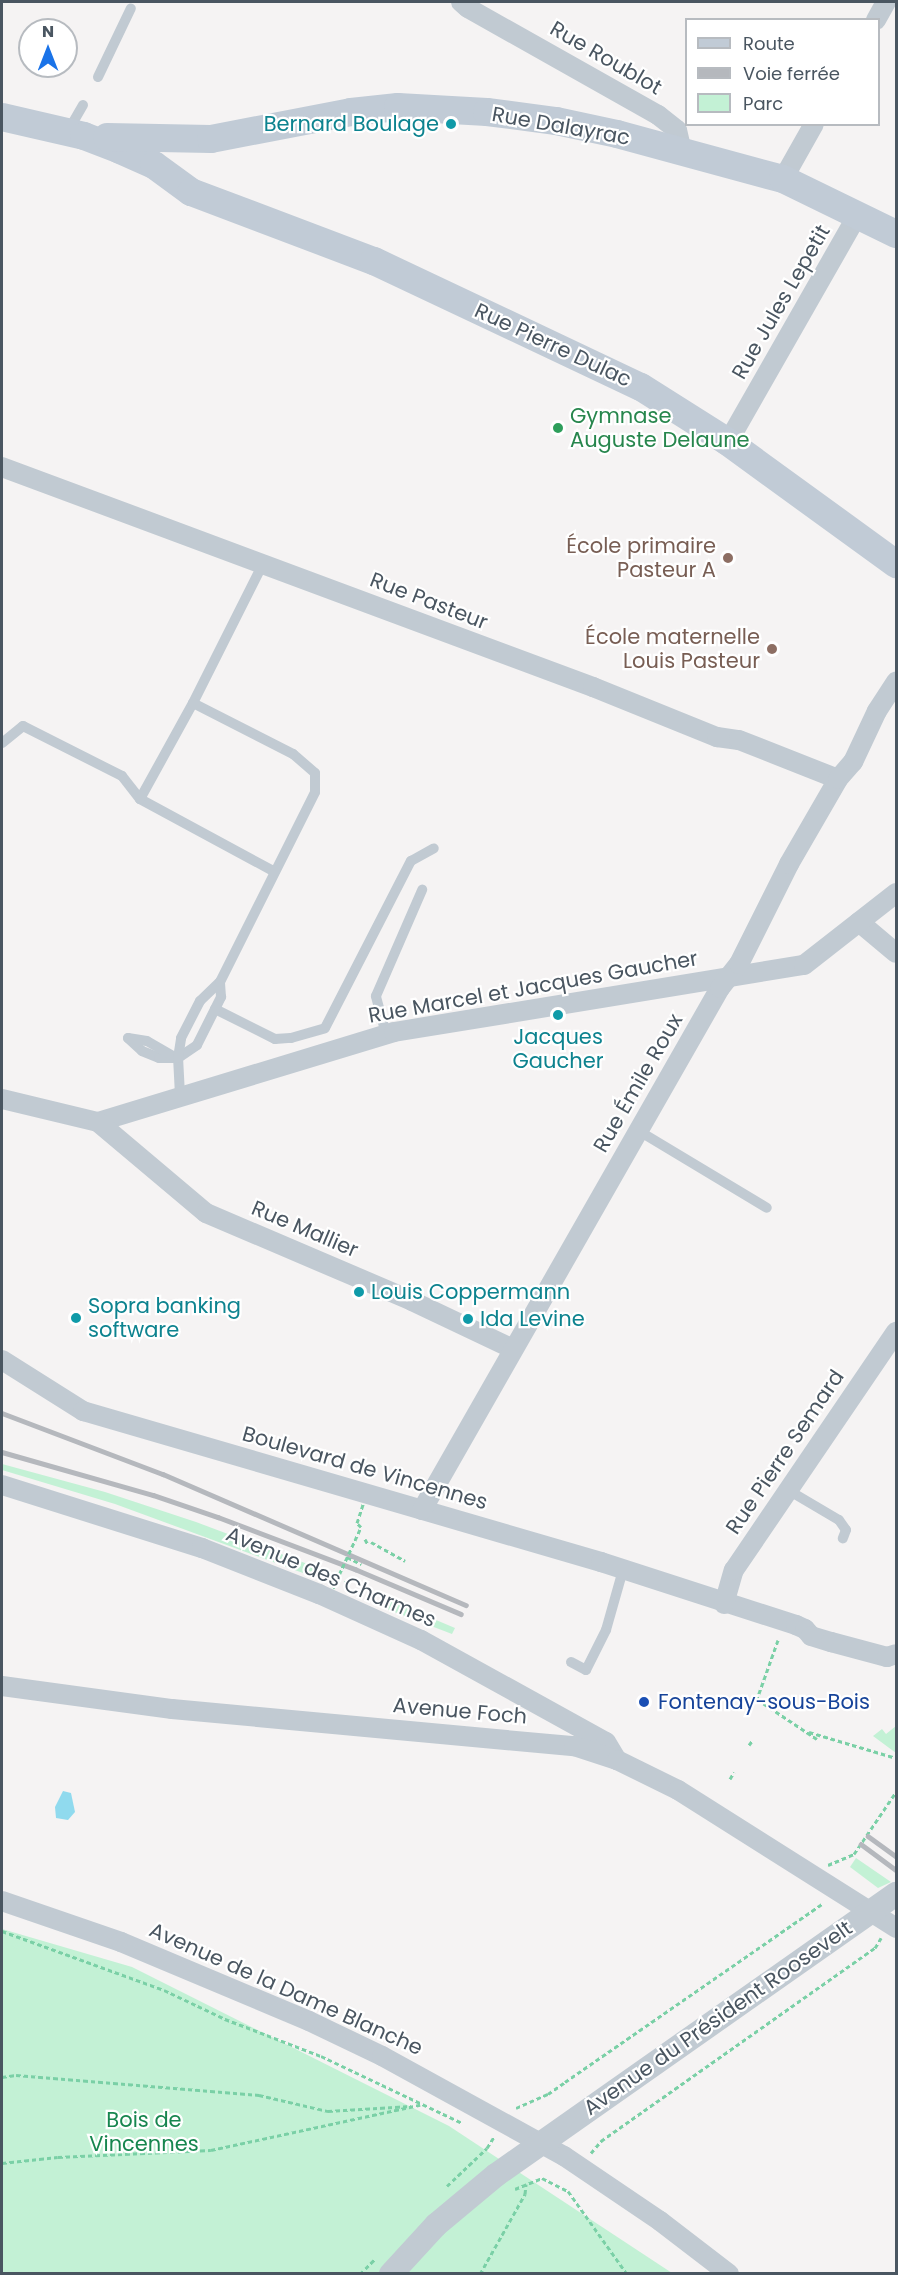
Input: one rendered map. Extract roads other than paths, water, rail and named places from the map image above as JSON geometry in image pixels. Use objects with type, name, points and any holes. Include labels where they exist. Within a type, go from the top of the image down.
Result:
[{"type":"main road","name":"Rue Dalayrac","points":[[76,134],[158,140],[211,139],[351,112],[398,107],[487,112],[556,121],[682,151],[783,179],[897,234]]},
{"type":"main road","name":"Rue Dalayrac","points":[[2,117],[76,134],[154,165],[177,184]]},
{"type":"main road","name":"Rue Dalayrac","points":[[177,184],[177,161],[187,151],[211,139]]},
{"type":"main road","name":"Rue Pierre Dulac","points":[[177,184],[191,192],[374,261],[641,387],[728,442],[897,564]]},
{"type":"street","name":"Rue Roublot","points":[[461,2],[658,115],[676,130],[682,151]]},
{"type":"street","points":[[877,18],[886,2]]},
{"type":"street","points":[[783,179],[813,126]]},
{"type":"street","name":"Rue Jules Lepetit","points":[[728,442],[857,216]]},
{"type":"street","name":"Rue Pasteur","points":[[2,467],[262,566],[613,695],[706,732],[738,740],[838,779]]},
{"type":"street","name":"Rue Émile Roux","points":[[422,1510],[720,988],[739,964],[789,864],[838,779],[858,753],[878,711],[897,682]]},
{"type":"street","name":"Rue Marcel et Jacques Gaucher","points":[[98,1122],[180,1095],[386,1034],[804,965],[897,893]]},
{"type":"street","points":[[859,922],[897,953]]},
{"type":"street","points":[[2,1099],[98,1122]]},
{"type":"street","name":"Rue Mallier","points":[[98,1122],[206,1213],[412,1301],[513,1349]]},
{"type":"street","name":"Rue Pierre Semard","points":[[724,1604],[734,1570],[897,1332]]},
{"type":"street","name":"Boulevard de Vincennes","points":[[2,1360],[83,1411],[623,1570],[785,1622],[805,1629],[811,1636],[831,1642],[887,1657],[896,1654]]},
{"type":"street","name":"Avenue des Charmes","points":[[2,1485],[202,1548],[319,1594],[421,1640],[606,1742],[617,1760]]},
{"type":"street","name":"Avenue Foch","points":[[2,1686],[183,1710],[574,1746],[617,1760],[678,1790],[886,1921]]},
{"type":"street","points":[[544,1742],[553,1729],[554,1715]]},
{"type":"street","name":"Avenue du Président Roosevelt","points":[[391,2274],[461,2202],[540,2143],[886,1921],[895,1894]]},
{"type":"street","name":"Avenue de la Dame Blanche","points":[[2,1901],[121,1942],[300,2017],[436,2084],[499,2130],[540,2143],[580,2166],[660,2221],[729,2274]]},
{"type":"lane","points":[[98,77],[131,8]]},
{"type":"lane","points":[[76,134],[82,105]]},
{"type":"lane","points":[[140,799],[193,703],[262,566]]},
{"type":"lane","points":[[180,1095],[178,1058],[181,1038],[200,1001],[220,982],[315,792],[315,773],[293,754],[193,703]]},
{"type":"lane","points":[[2,743],[23,726],[122,776],[140,799],[275,872]]},
{"type":"lane","points":[[215,1009],[275,1039],[291,1038],[325,1028],[411,861],[434,848]]},
{"type":"lane","points":[[386,1034],[376,996],[422,890]]},
{"type":"lane","points":[[178,1058],[197,1045],[221,997],[220,982]]},
{"type":"lane","points":[[639,1131],[767,1208]]},
{"type":"lane","points":[[789,1490],[839,1520],[846,1530],[843,1538]]},
{"type":"lane","points":[[571,1662],[586,1670],[606,1630],[623,1570]]},
{"type":"water","points":[[63,1791],[71,1793],[75,1812],[68,1820],[56,1818],[55,1807]]},
{"type":"railway","points":[[2,1413],[163,1474],[466,1605]]},
{"type":"railway","points":[[2,1452],[153,1495],[218,1517],[355,1569],[461,1614]]},
{"type":"railway","points":[[868,1836],[896,1856]]},
{"type":"railway","points":[[861,1844],[896,1870]]},
{"type":"place","name":"Bernard Boulage","points":[[451,124]]},
{"type":"place","name":"Gymnase Auguste Delaune","points":[[558,428]]},
{"type":"place","name":"École primaire Pasteur A","points":[[728,558]]},
{"type":"place","name":"École maternelle Louis Pasteur","points":[[772,649]]},
{"type":"place","name":"Jacques Gaucher","points":[[558,1015]]},
{"type":"place","name":"Louis Coppermann","points":[[359,1292]]},
{"type":"place","name":"Sopra banking software","points":[[76,1318]]},
{"type":"place","name":"Ida Levine","points":[[468,1319]]},
{"type":"place","name":"Fontenay-sous-Bois","points":[[644,1702]]},
{"type":"park label","name":"Bois de Vincennes","points":[[144,2132]]}]
